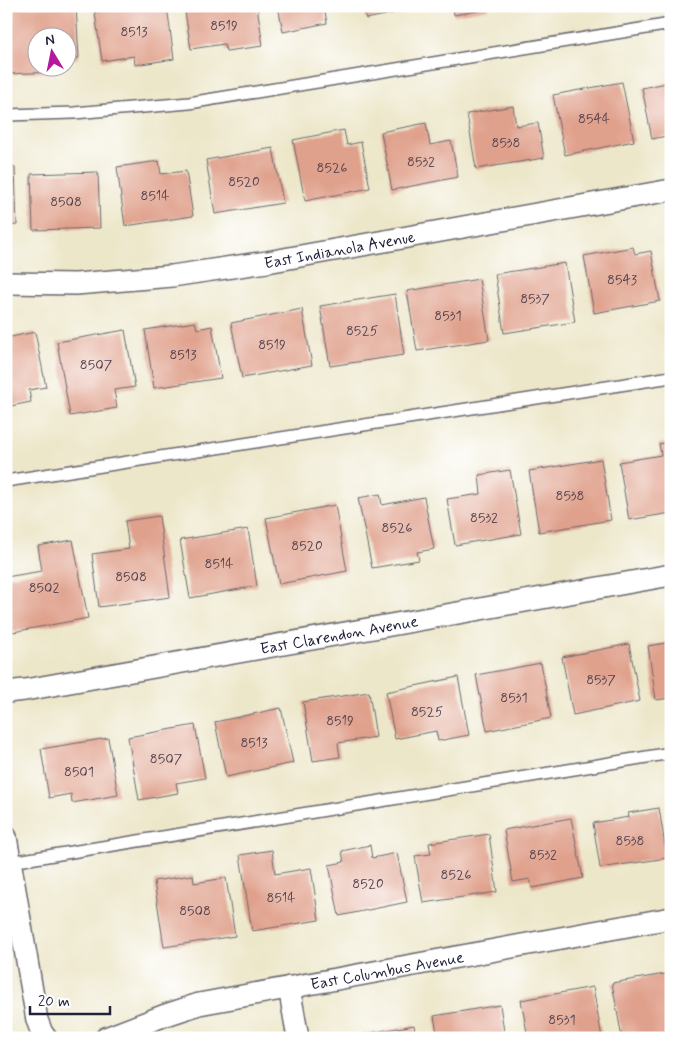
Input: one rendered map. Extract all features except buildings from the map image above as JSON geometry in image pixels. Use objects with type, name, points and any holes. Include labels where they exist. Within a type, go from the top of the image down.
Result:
[{"type":"street","name":"East Indianola Avenue","points":[[6,283],[76,284],[172,276],[267,262],[671,190]]},
{"type":"street","name":"East Clarendon Avenue","points":[[6,692],[35,689],[671,575]]},
{"type":"street","points":[[6,837],[37,1020],[46,1038]]},
{"type":"street","name":"East Columbus Avenue","points":[[106,1038],[132,1033],[199,1004],[671,918]]},
{"type":"street","points":[[289,987],[298,1038]]},
{"type":"lane","points":[[6,115],[74,113],[189,103],[671,24]]},
{"type":"lane","points":[[6,481],[671,377]]},
{"type":"lane","points":[[11,862],[671,753]]}]
